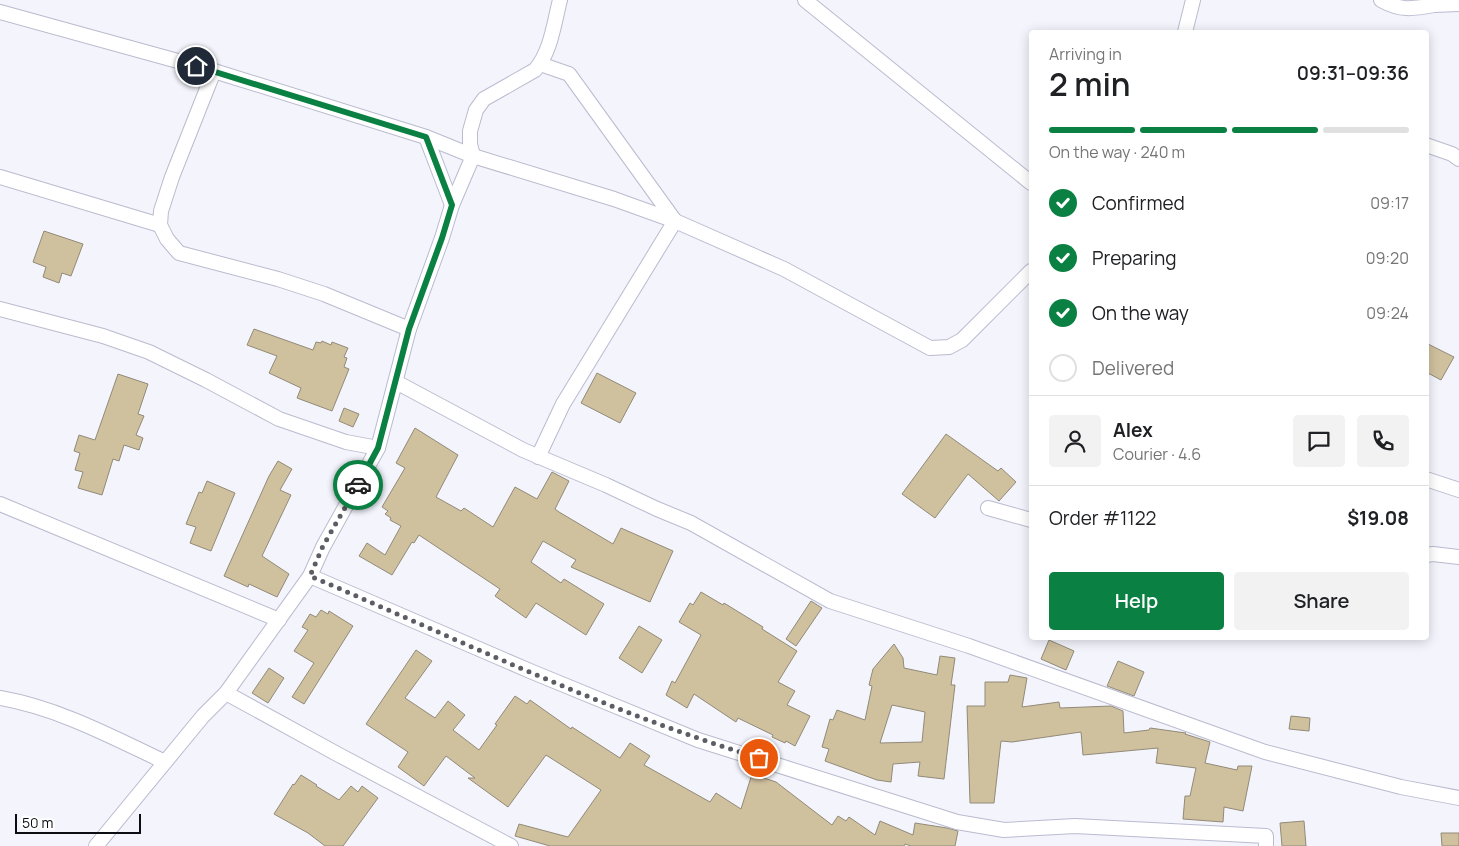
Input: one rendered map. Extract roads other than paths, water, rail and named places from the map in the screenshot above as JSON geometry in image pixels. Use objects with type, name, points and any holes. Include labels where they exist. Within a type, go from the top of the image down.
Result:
[{"type":"street","points":[[96,846],[203,716],[226,693],[310,576],[323,546],[378,448],[409,329],[452,205],[473,156],[470,144],[472,119],[484,99],[535,70],[540,64],[545,54],[560,0]]},
{"type":"street","points":[[805,0],[1029,181]]},
{"type":"street","points":[[1186,30],[1193,0]]},
{"type":"street","points":[[1381,0],[1394,7],[1410,9],[1434,3],[1459,4]]},
{"type":"street","points":[[0,12],[214,71],[426,137],[473,156],[614,199],[675,221],[784,269],[930,348],[949,347],[962,340],[1029,273]]},
{"type":"street","points":[[540,64],[569,74],[675,221]]},
{"type":"street","points":[[214,71],[172,177],[161,211],[160,225],[167,239],[179,253],[278,279],[324,294],[409,329]]},
{"type":"street","points":[[426,137],[452,205]]},
{"type":"street","points":[[1429,146],[1452,154],[1459,159]]},
{"type":"street","points":[[0,177],[160,225]]},
{"type":"street","points":[[538,456],[563,404],[675,221]]},
{"type":"street","points":[[0,309],[103,336],[149,352],[279,419],[346,442],[378,448]]},
{"type":"street","points":[[396,382],[523,450],[690,523],[830,601],[969,646],[1265,752],[1401,787],[1459,798]]},
{"type":"street","points":[[1429,480],[1459,490]]},
{"type":"street","points":[[0,504],[279,620]]},
{"type":"street","points":[[988,508],[1029,519]]},
{"type":"street","points":[[1429,555],[1459,556]]},
{"type":"street","points":[[310,576],[530,671],[698,740],[909,805],[957,822],[1004,830],[1075,826],[1266,836],[1266,846]]},
{"type":"street","points":[[226,693],[511,846]]},
{"type":"street","points":[[0,698],[28,704],[88,726],[165,762]]}]
